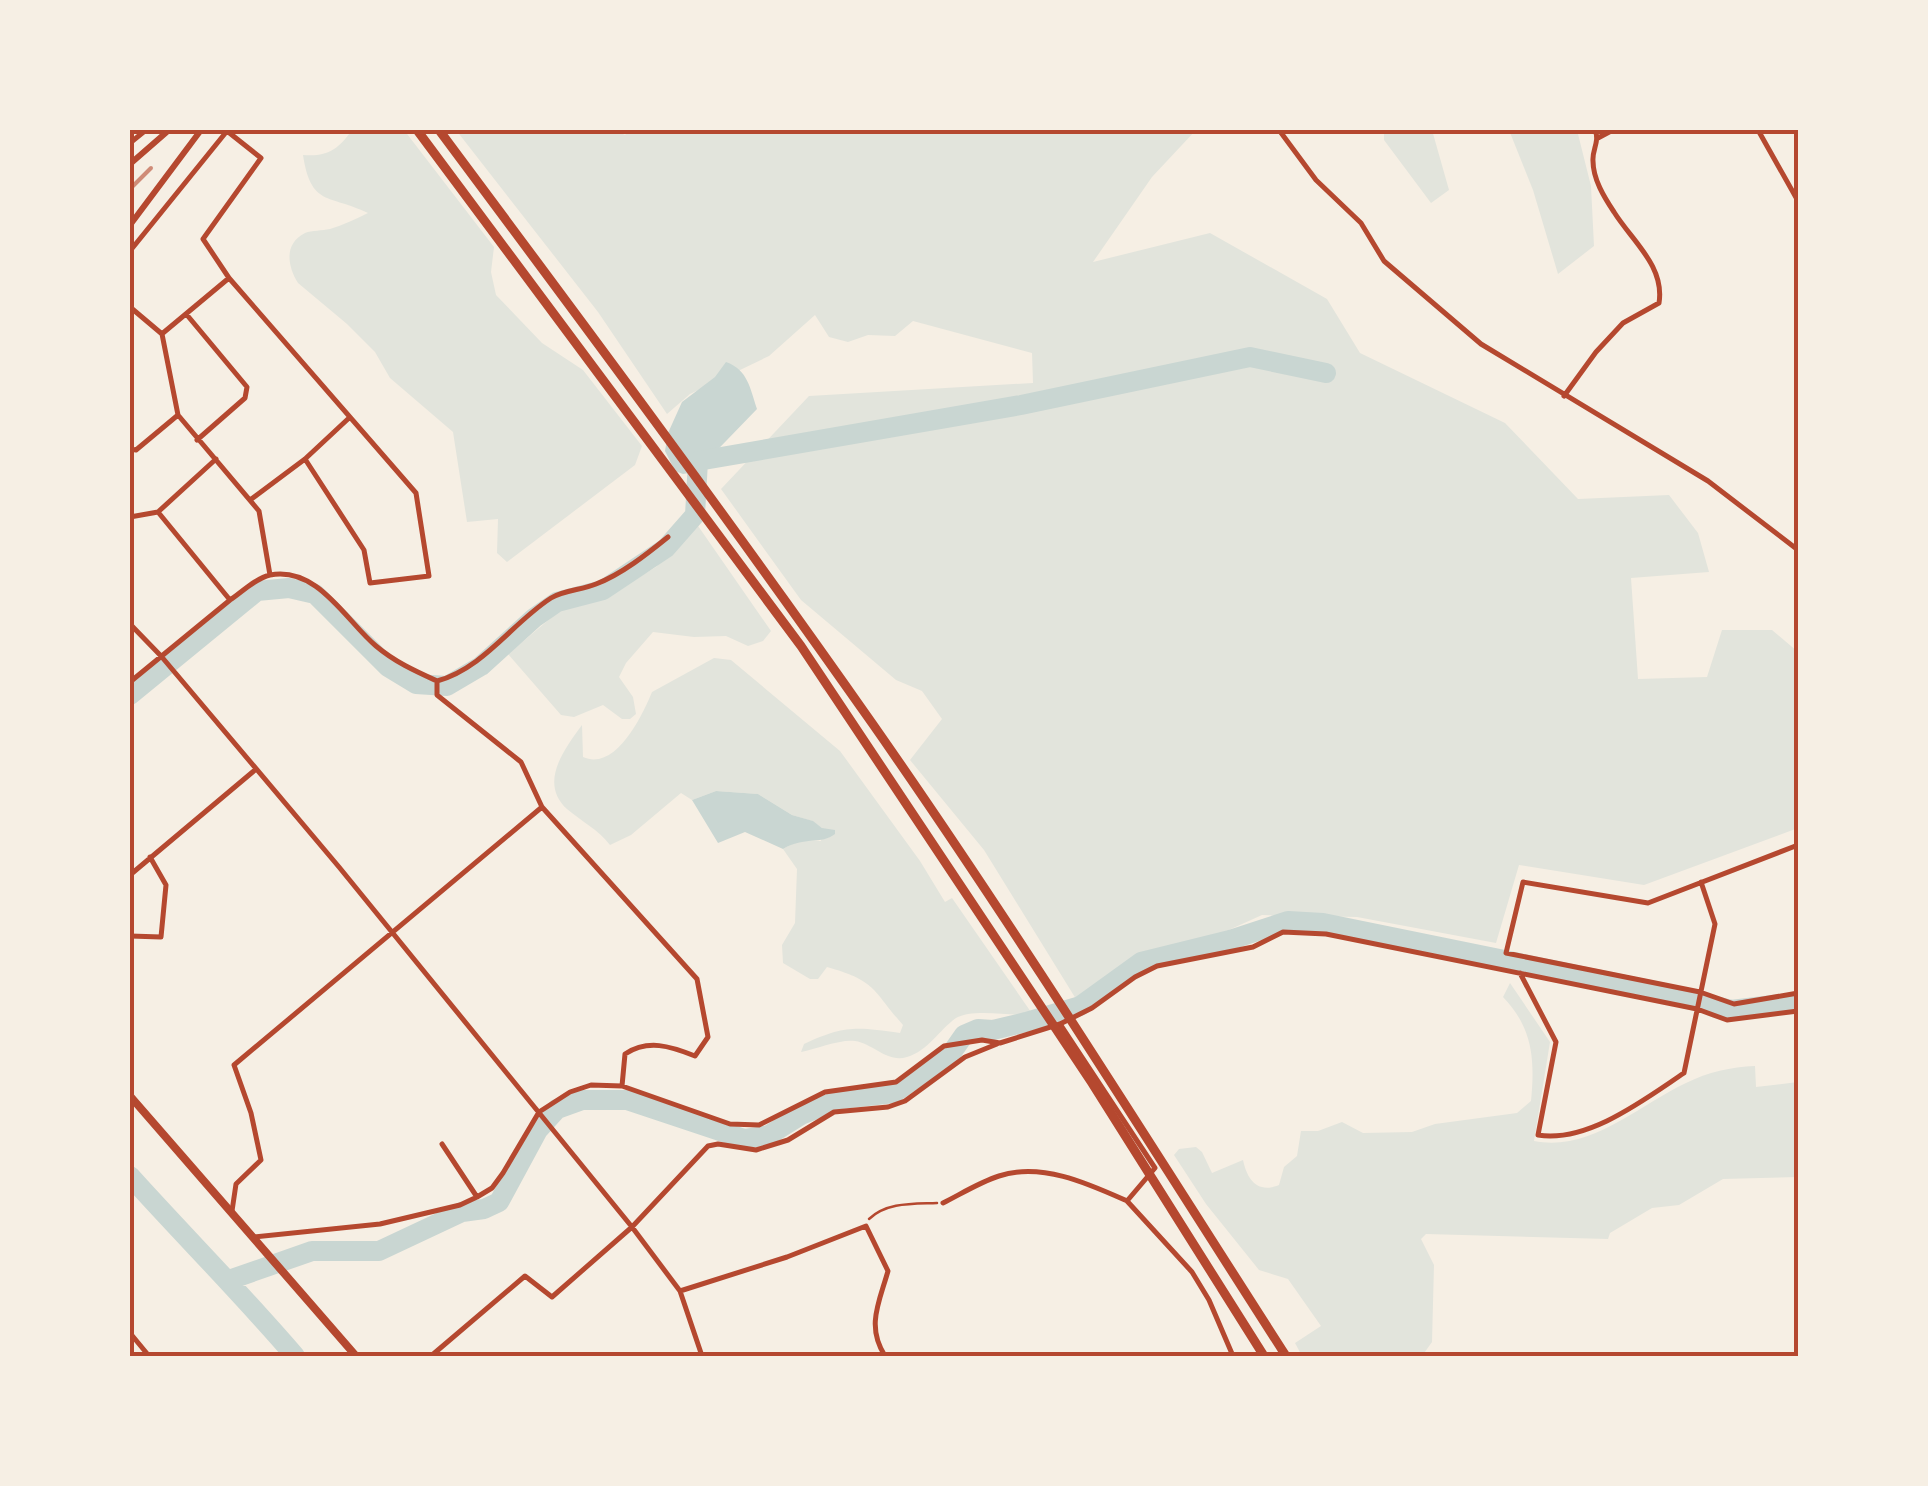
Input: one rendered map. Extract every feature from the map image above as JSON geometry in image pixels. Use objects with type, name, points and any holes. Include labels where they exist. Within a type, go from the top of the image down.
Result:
[{"type":"highway","points":[[417,130],[802,646],[1032,992],[1264,1356]]},
{"type":"highway","points":[[439,130],[874,726],[1286,1356]]},
{"type":"main road","points":[[130,1096],[356,1356]]},
{"type":"street","points":[[130,143],[146,130]]},
{"type":"street","points":[[130,216],[201,130]]},
{"type":"street","points":[[130,225],[201,130]]},
{"type":"street","points":[[1279,130],[1316,180],[1362,222],[1384,261],[1481,344],[1708,482],[1798,550]]},
{"type":"street","points":[[1564,396],[1623,323],[1660,303],[1656,269],[1614,213],[1597,181],[1592,158],[1597,134],[1612,130]]},
{"type":"street","points":[[1758,130],[1798,201]]},
{"type":"street","points":[[130,250],[227,131],[262,158],[204,239],[230,278],[416,493],[429,576],[370,583],[364,550],[305,459]]},
{"type":"street","points":[[130,162],[168,132]]},
{"type":"street","points":[[162,334],[230,278]]},
{"type":"street","points":[[130,307],[162,334],[178,415],[259,511],[270,575]]},
{"type":"street","points":[[186,314],[247,386],[245,398],[197,440]]},
{"type":"street","points":[[130,448],[136,450],[178,415]]},
{"type":"street","points":[[250,500],[305,459],[349,418]]},
{"type":"street","points":[[130,517],[158,512],[216,460]]},
{"type":"street","points":[[158,512],[230,600]]},
{"type":"street","points":[[130,682],[230,600],[270,575],[294,577],[322,589],[374,645],[402,665],[438,681],[480,659],[554,596],[598,584],[644,557],[668,537]]},
{"type":"street","points":[[130,624],[173,670],[632,1227],[680,1291],[702,1356]]},
{"type":"street","points":[[438,681],[437,695],[521,762],[542,807],[697,980],[708,1038],[695,1056],[659,1044],[638,1045],[624,1054],[622,1086]]},
{"type":"street","points":[[130,876],[254,770]]},
{"type":"street","points":[[232,1214],[236,1184],[261,1160],[251,1113],[234,1065],[542,807]]},
{"type":"street","points":[[1798,844],[1648,904],[1523,882],[1506,952],[1700,992],[1734,1004],[1798,994]]},
{"type":"street","points":[[130,936],[161,936],[166,885],[150,857]]},
{"type":"street","points":[[1520,974],[1556,1042],[1538,1135],[1554,1138],[1616,1118],[1684,1073],[1715,924],[1701,882]]},
{"type":"street","points":[[431,1356],[525,1276],[552,1297],[632,1227],[708,1146],[756,1150],[788,1140],[834,1112],[888,1107],[905,1101],[964,1057],[1060,1024],[1157,966],[1253,947],[1282,932],[1326,934],[1696,1010],[1728,1020],[1798,1011]]},
{"type":"street","points":[[1060,1024],[1155,1168],[1127,1201]]},
{"type":"street","points":[[253,1237],[380,1224],[460,1205],[492,1188],[541,1114],[570,1092],[590,1085],[622,1086],[730,1124],[759,1125],[825,1092],[896,1082],[944,1046],[982,1040],[1000,1042]]},
{"type":"street","points":[[442,1144],[477,1197]]},
{"type":"street","points":[[943,1203],[996,1176],[1045,1173],[1083,1182],[1127,1201],[1192,1272],[1233,1356]]},
{"type":"street","points":[[680,1291],[787,1257],[866,1226],[888,1271],[872,1324],[884,1356]]},
{"type":"street","points":[[130,1334],[150,1356]]},
{"type":"path","points":[[866,1226],[874,1214],[898,1205],[943,1203]]},
{"type":"shaded area","points":[[352,130],[404,130],[494,247],[491,272],[496,295],[542,343],[583,370],[642,446],[635,465],[507,562],[497,553],[498,519],[467,522],[453,432],[390,378],[375,352],[298,283],[292,270],[290,249],[298,238],[368,213],[324,196],[306,172],[303,155],[331,151]]},
{"type":"shaded area","points":[[456,130],[614,130],[625,135],[630,130],[1196,130],[1152,177],[1093,262],[1210,233],[1327,299],[1360,353],[1505,423],[1578,499],[1669,495],[1698,533],[1709,572],[1631,578],[1638,679],[1707,677],[1722,630],[1772,630],[1798,652],[1798,828],[1644,885],[1519,865],[1496,943],[1357,917],[1262,915],[1076,999],[984,850],[910,760],[942,719],[922,691],[896,680],[801,600],[721,489],[809,396],[1033,383],[1032,353],[913,321],[895,336],[868,335],[848,342],[829,337],[815,315],[769,356],[690,394],[667,414],[598,312]]},
{"type":"shaded area","points":[[1384,130],[1432,130],[1449,190],[1431,203],[1384,140]]},
{"type":"shaded area","points":[[1509,130],[1577,130],[1591,186],[1594,246],[1558,274],[1533,190]]},
{"type":"shaded area","points":[[726,362],[744,375],[757,409],[696,472],[675,471],[665,451],[668,433],[682,402],[715,377]]},
{"type":"shaded area","points":[[696,523],[771,631],[763,641],[748,646],[726,636],[653,632],[619,677],[633,697],[636,714],[622,719],[603,705],[574,717],[561,715],[508,654],[564,607],[607,596],[656,567]]},
{"type":"shaded area","points":[[714,658],[731,660],[840,751],[945,902],[952,898],[1033,1015],[963,1015],[907,1057],[887,1055],[855,1041],[801,1052],[804,1044],[830,1033],[861,1029],[900,1033],[903,1025],[872,988],[856,977],[827,967],[818,979],[810,979],[783,963],[782,945],[795,923],[797,869],[783,849],[797,841],[821,841],[822,828],[758,794],[716,791],[692,800],[681,793],[631,835],[610,845],[567,809],[559,799],[554,778],[562,756],[582,725],[583,757],[606,756],[626,738],[652,692]]},
{"type":"shaded area","points":[[716,791],[758,794],[792,815],[835,830],[835,834],[783,849],[745,832],[718,843],[692,800]]},
{"type":"shaded area","points":[[1510,983],[1550,1042],[1534,1141],[1555,1143],[1594,1134],[1694,1079],[1755,1066],[1756,1087],[1798,1082],[1798,1177],[1723,1179],[1679,1205],[1652,1208],[1610,1233],[1608,1239],[1426,1234],[1421,1239],[1434,1265],[1432,1342],[1422,1356],[1302,1356],[1295,1343],[1321,1326],[1288,1279],[1259,1270],[1206,1204],[1174,1155],[1179,1149],[1196,1147],[1212,1173],[1243,1160],[1254,1183],[1265,1188],[1279,1185],[1284,1167],[1297,1156],[1301,1131],[1318,1131],[1342,1122],[1363,1133],[1412,1132],[1435,1124],[1517,1113],[1531,1101],[1533,1072],[1526,1033],[1503,997]]},
{"type":"waterway","points":[[130,695],[257,591],[289,588],[315,594],[388,667],[416,684],[447,686],[481,666],[557,602],[603,590],[666,548],[695,515],[698,461],[1021,405],[1250,357],[1326,373]]},
{"type":"waterway","points":[[229,1280],[312,1251],[379,1251],[462,1212],[499,1202],[538,1130],[557,1109],[582,1100],[627,1100],[744,1139],[769,1135],[801,1115],[841,1099],[894,1093],[950,1055],[964,1035],[978,1029],[993,1030],[1080,1006],[1141,962],[1288,921],[1323,923],[1731,1010],[1798,1002]]},
{"type":"waterway","points":[[130,1176],[295,1356]]},
{"type":"railway","points":[[130,189],[151,168]]}]
